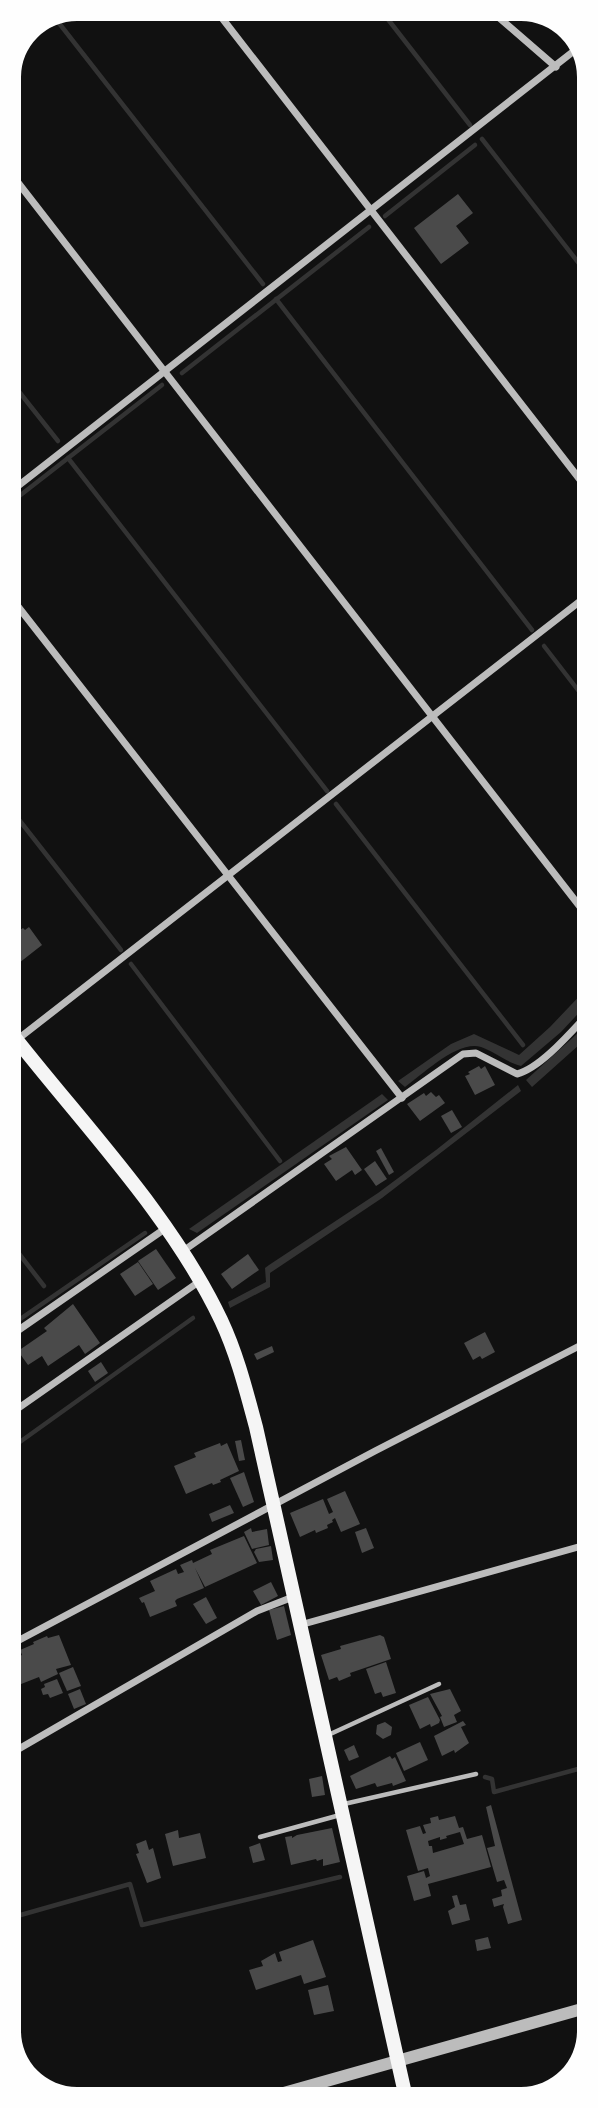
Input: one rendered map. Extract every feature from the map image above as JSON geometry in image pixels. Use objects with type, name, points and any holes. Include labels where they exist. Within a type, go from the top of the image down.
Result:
[{"type":"main road","points":[[21,1050],[167,1227],[201,1281],[222,1321],[239,1363],[256,1427],[403,2087]]},
{"type":"street","points":[[224,21],[577,476]]},
{"type":"street","points":[[503,21],[556,67]]},
{"type":"street","points":[[21,484],[572,53]]},
{"type":"street","points":[[21,187],[577,901]]},
{"type":"street","points":[[21,1032],[229,877],[577,605]]},
{"type":"street","points":[[21,610],[402,1098]]},
{"type":"street","points":[[183,1251],[468,1053],[476,1053],[517,1074],[526,1072],[577,1026]]},
{"type":"street","points":[[21,1328],[167,1227]]},
{"type":"street","points":[[21,1406],[201,1281]]},
{"type":"street","points":[[21,1639],[577,1347]]},
{"type":"street","points":[[299,1625],[577,1547]]},
{"type":"street","points":[[21,1748],[257,1611],[293,1597]]},
{"type":"street","points":[[307,2087],[577,2010]]},
{"type":"lane","points":[[326,1736],[439,1684]]},
{"type":"lane","points":[[260,1837],[342,1810],[476,1774]]},
{"type":"shaded area","points":[[577,999],[577,1015],[521,1066],[481,1047],[472,1046],[441,1059],[405,1087],[398,1081],[451,1044],[474,1034],[519,1055]]},
{"type":"shaded area","points":[[577,1034],[577,1047],[532,1087],[526,1080]]},
{"type":"shaded area","points":[[518,1085],[521,1091],[382,1198],[270,1273],[270,1287],[230,1308],[228,1302],[266,1282],[265,1268],[378,1193]]},
{"type":"shaded area","points":[[382,1094],[388,1100],[197,1233],[189,1229]]},
{"type":"building","points":[[458,194],[473,213],[456,226],[469,243],[441,264],[414,228]]},
{"type":"building","points":[[29,927],[42,945],[21,961],[21,929]]},
{"type":"building","points":[[479,1066],[481,1069],[485,1066],[495,1085],[475,1095],[465,1076]]},
{"type":"building","points":[[431,1092],[436,1097],[439,1095],[445,1103],[420,1121],[407,1104],[424,1093],[426,1096]]},
{"type":"building","points":[[452,1110],[462,1127],[451,1133],[441,1116]]},
{"type":"building","points":[[346,1147],[362,1170],[355,1175],[352,1170],[336,1181],[324,1164],[332,1159],[329,1156]]},
{"type":"building","points":[[381,1148],[394,1172],[389,1175],[376,1151]]},
{"type":"building","points":[[375,1161],[387,1179],[376,1186],[364,1169]]},
{"type":"building","points":[[156,1249],[176,1278],[158,1290],[138,1261]]},
{"type":"building","points":[[248,1254],[259,1270],[232,1289],[221,1274]]},
{"type":"building","points":[[138,1262],[153,1284],[135,1296],[120,1274]]},
{"type":"building","points":[[73,1304],[100,1343],[85,1354],[79,1345],[48,1366],[42,1356],[28,1365],[21,1355],[21,1349],[47,1331],[44,1328]]},
{"type":"building","points":[[485,1332],[495,1352],[482,1359],[480,1356],[473,1360],[464,1343]]},
{"type":"building","points":[[272,1346],[274,1352],[257,1360],[254,1354]]},
{"type":"building","points":[[101,1362],[108,1373],[95,1382],[88,1371]]},
{"type":"building","points":[[241,1440],[245,1460],[239,1461],[235,1441]]},
{"type":"building","points":[[220,1443],[221,1446],[227,1443],[239,1471],[220,1480],[221,1482],[186,1494],[174,1466],[196,1457],[194,1453]]},
{"type":"building","points":[[244,1472],[254,1502],[243,1507],[230,1478]]},
{"type":"building","points":[[345,1491],[360,1524],[341,1532],[335,1518],[327,1525],[328,1528],[300,1537],[290,1513],[323,1499],[329,1514],[333,1512],[327,1499]]},
{"type":"building","points":[[230,1505],[234,1513],[212,1522],[209,1514]]},
{"type":"building","points":[[251,1528],[252,1532],[267,1529],[269,1545],[252,1549],[244,1532]]},
{"type":"building","points":[[366,1528],[374,1548],[362,1553],[355,1532]]},
{"type":"building","points":[[244,1536],[257,1563],[205,1587],[195,1568],[204,1588],[177,1599],[177,1606],[150,1617],[144,1602],[139,1598],[155,1591],[150,1581],[176,1569],[178,1574],[184,1572],[180,1565],[192,1560],[193,1563],[212,1554],[210,1550]]},
{"type":"building","points":[[271,1546],[273,1560],[259,1562],[254,1552],[256,1549]]},
{"type":"building","points":[[271,1582],[278,1596],[261,1605],[253,1591]]},
{"type":"building","points":[[206,1597],[217,1618],[206,1624],[193,1604]]},
{"type":"building","points":[[284,1606],[291,1635],[277,1640],[269,1610]]},
{"type":"building","points":[[59,1635],[71,1665],[56,1669],[58,1674],[41,1682],[39,1677],[21,1684],[21,1650],[34,1644],[33,1642],[47,1636]]},
{"type":"building","points":[[380,1635],[384,1637],[391,1659],[350,1673],[351,1676],[339,1681],[337,1677],[329,1680],[321,1655],[341,1649],[340,1646]]},
{"type":"building","points":[[386,1662],[396,1693],[383,1697],[381,1692],[375,1694],[366,1669]]},
{"type":"building","points":[[73,1667],[81,1686],[67,1691],[59,1673]]},
{"type":"building","points":[[57,1679],[63,1693],[50,1698],[48,1694],[43,1695],[41,1689],[45,1687],[44,1684]]},
{"type":"building","points":[[80,1689],[86,1704],[74,1709],[68,1694]]},
{"type":"building","points":[[450,1689],[461,1711],[454,1715],[457,1722],[444,1727],[440,1717],[442,1716],[430,1694]]},
{"type":"building","points":[[428,1697],[440,1720],[431,1727],[430,1724],[420,1729],[409,1705]]},
{"type":"building","points":[[463,1721],[466,1725],[461,1727],[469,1743],[455,1753],[454,1750],[442,1756],[434,1736]]},
{"type":"building","points":[[385,1722],[392,1727],[391,1735],[383,1739],[376,1734],[377,1725]]},
{"type":"building","points":[[420,1742],[428,1760],[404,1771],[396,1753]]},
{"type":"building","points":[[354,1745],[359,1757],[349,1761],[344,1750]]},
{"type":"building","points":[[390,1756],[392,1759],[395,1757],[406,1781],[393,1786],[392,1783],[377,1787],[375,1783],[356,1789],[350,1776]]},
{"type":"building","points":[[322,1776],[325,1795],[312,1797],[309,1779]]},
{"type":"building","points":[[491,1805],[522,1920],[508,1924],[504,1904],[494,1907],[492,1899],[502,1896],[501,1890],[507,1888],[504,1880],[497,1882],[487,1848],[495,1846],[486,1807]]},
{"type":"building","points":[[438,1816],[439,1820],[455,1816],[467,1839],[482,1835],[491,1867],[428,1884],[431,1896],[414,1901],[407,1876],[424,1871],[426,1878],[430,1876],[428,1868],[418,1871],[406,1830],[420,1826],[423,1834],[426,1833],[423,1825],[431,1823],[430,1818]],"holes":[[[460,1832],[464,1844],[433,1853],[428,1841],[440,1837],[440,1840]]]},
{"type":"building","points":[[332,1828],[340,1862],[323,1866],[323,1859],[316,1859],[291,1865],[285,1837],[292,1838]]},
{"type":"building","points":[[178,1830],[179,1838],[200,1833],[206,1858],[173,1866],[165,1834]]},
{"type":"building","points":[[146,1840],[149,1850],[153,1848],[161,1878],[147,1883],[136,1854],[139,1853],[136,1844]]},
{"type":"building","points":[[260,1843],[265,1860],[253,1863],[249,1847]]},
{"type":"building","points":[[457,1895],[460,1905],[466,1904],[470,1920],[452,1925],[448,1911],[455,1907],[452,1896]]},
{"type":"building","points":[[488,1937],[491,1948],[477,1951],[475,1940]]},
{"type":"building","points":[[313,1940],[326,1977],[304,1984],[301,1975],[256,1990],[249,1970],[263,1966],[261,1961],[275,1953],[278,1962],[282,1961],[279,1952]]},
{"type":"building","points":[[328,1985],[334,2011],[314,2015],[308,1990]]},
{"type":"waterway","points":[[389,21],[470,125]]},
{"type":"waterway","points":[[60,24],[263,284]]},
{"type":"waterway","points":[[482,139],[577,261]]},
{"type":"waterway","points":[[385,216],[475,145]]},
{"type":"waterway","points":[[182,373],[369,227]]},
{"type":"waterway","points":[[276,299],[532,630]]},
{"type":"waterway","points":[[21,495],[162,385]]},
{"type":"waterway","points":[[21,394],[58,441]]},
{"type":"waterway","points":[[68,458],[327,791]]},
{"type":"waterway","points":[[544,646],[577,689]]},
{"type":"waterway","points":[[336,804],[523,1045]]},
{"type":"waterway","points":[[21,822],[121,950]]},
{"type":"waterway","points":[[131,964],[280,1161]]},
{"type":"waterway","points":[[21,1318],[145,1233]]},
{"type":"waterway","points":[[21,1256],[44,1286]]},
{"type":"waterway","points":[[21,1441],[193,1318]]},
{"type":"waterway","points":[[485,1777],[492,1779],[494,1792],[577,1769]]},
{"type":"waterway","points":[[21,1915],[130,1884],[142,1925],[340,1877]]}]
